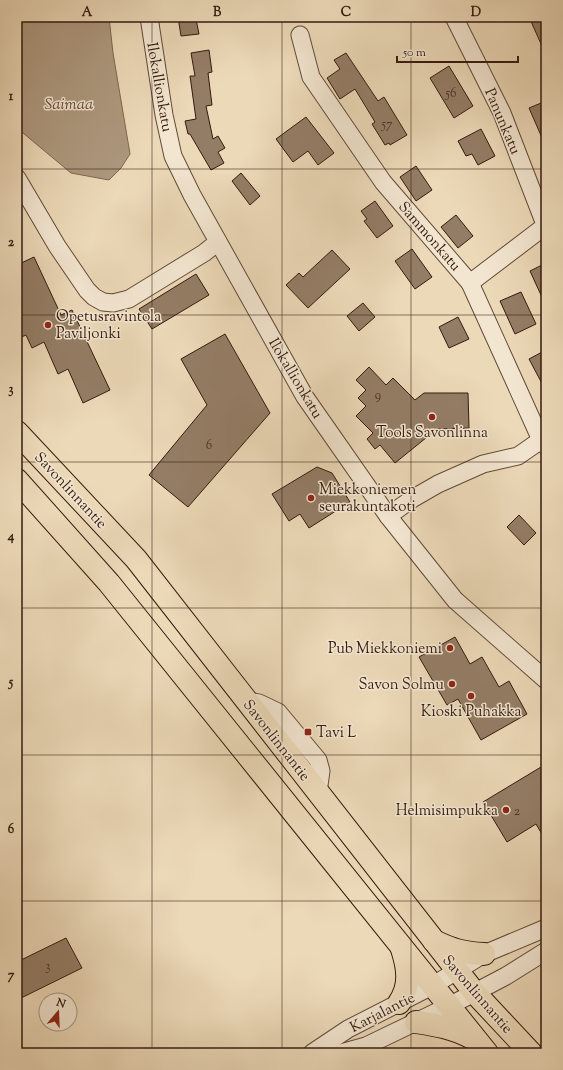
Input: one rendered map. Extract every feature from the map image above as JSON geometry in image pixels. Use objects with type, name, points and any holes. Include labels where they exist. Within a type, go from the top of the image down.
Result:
[{"type":"highway","name":"Savonlinnantie","points":[[17,432],[136,559],[457,971],[474,992],[531,1053]]},
{"type":"highway","name":"Savonlinnantie","points":[[17,480],[109,583],[481,1046]]},
{"type":"highway","points":[[434,940],[465,953],[484,954]]},
{"type":"highway","points":[[399,1003],[405,990],[408,971],[402,946]]},
{"type":"highway","points":[[416,1022],[447,1027],[463,1033],[481,1046]]},
{"type":"street","name":"Ilokallionkatu","points":[[149,17],[164,115],[173,156],[192,195],[305,397],[388,516],[455,600],[546,680]]},
{"type":"street","name":"Panunkatu","points":[[454,17],[502,113],[546,226]]},
{"type":"street","name":"Sammonkatu","points":[[300,34],[311,77],[383,182],[470,283],[544,443]]},
{"type":"street","points":[[17,178],[57,246],[78,278],[94,297],[103,302],[113,303],[129,299],[204,253],[218,242]]},
{"type":"street","points":[[470,283],[546,226]]},
{"type":"street","points":[[388,516],[412,499],[438,484],[483,464],[518,456],[544,443]]},
{"type":"street","name":"Karjalantie","points":[[312,1053],[348,1029],[432,986],[484,954],[546,928]]},
{"type":"street","name":"Karjalantie","points":[[341,1053],[366,1046],[449,1006],[506,976],[546,950]]},
{"type":"water","name":"Saimaa","points":[[17,17],[109,17],[113,53],[130,154],[121,168],[109,180],[71,173],[17,128]]},
{"type":"building","points":[[178,17],[192,17],[193,20],[196,19],[199,34],[181,36]]},
{"type":"building","points":[[529,17],[546,17],[546,55]]},
{"type":"building","points":[[209,50],[212,72],[208,73],[212,105],[206,106],[213,139],[218,136],[225,148],[218,152],[224,163],[211,170],[190,134],[188,134],[185,121],[196,119],[190,76],[195,76],[191,53]]},
{"type":"building","points":[[346,53],[378,101],[384,97],[407,135],[390,145],[389,143],[385,145],[372,124],[375,122],[355,89],[340,99],[327,78],[340,69],[334,60]]},
{"type":"building","points":[[449,66],[473,106],[454,118],[430,78]]},
{"type":"building","points":[[546,101],[546,147],[529,108]]},
{"type":"building","points":[[306,117],[334,153],[318,165],[308,151],[293,162],[276,139]]},
{"type":"building","points":[[481,129],[495,156],[478,165],[472,154],[466,156],[458,141]]},
{"type":"building","points":[[416,166],[432,190],[416,201],[400,177]]},
{"type":"building","points":[[241,173],[260,196],[250,205],[232,181]]},
{"type":"building","points":[[375,201],[393,226],[377,238],[364,221],[367,219],[361,211]]},
{"type":"building","points":[[456,215],[473,236],[458,248],[441,227]]},
{"type":"building","points":[[412,249],[432,277],[415,289],[395,261]]},
{"type":"building","points":[[332,250],[350,269],[308,308],[286,285],[299,273],[303,277]]},
{"type":"building","name":"Opetusravintola Paviljonki","points":[[34,257],[61,315],[72,310],[110,390],[83,403],[68,369],[58,374],[44,342],[32,348],[26,335],[17,339],[17,265]]},
{"type":"building","points":[[546,263],[546,306],[530,271]]},
{"type":"building","points":[[196,274],[209,295],[152,329],[139,309]]},
{"type":"building","points":[[521,292],[536,324],[515,334],[500,301]]},
{"type":"building","points":[[363,303],[375,317],[359,331],[347,316]]},
{"type":"building","points":[[458,317],[469,339],[449,348],[439,327]]},
{"type":"building","points":[[225,334],[270,413],[188,507],[149,475],[207,405],[181,359]]},
{"type":"building","points":[[546,350],[546,391],[529,359]]},
{"type":"building","name":"Tools Savonlinna","points":[[369,367],[386,385],[393,378],[415,400],[424,393],[468,393],[469,428],[437,429],[395,463],[380,445],[375,449],[367,439],[373,433],[356,416],[366,406],[358,398],[366,390],[356,380]]},
{"type":"building","name":"Miekkoniemen seurakuntakoti","points":[[317,467],[332,473],[350,502],[309,528],[300,514],[289,521],[272,494]]},
{"type":"building","points":[[519,515],[536,533],[524,545],[507,527]]},
{"type":"building","points":[[455,637],[470,664],[482,657],[499,687],[509,681],[527,714],[481,740],[458,699],[447,705],[419,657]]},
{"type":"building","points":[[546,764],[546,841],[536,824],[507,842],[483,802]]},
{"type":"building","points":[[66,938],[82,968],[21,998],[17,989],[17,962]]},
{"type":"place","name":"Opetusravintola Paviljonki","points":[[48,325]]},
{"type":"place","name":"Tools Savonlinna","points":[[432,417]]},
{"type":"place","name":"Miekkoniemen seurakuntakoti","points":[[311,498]]},
{"type":"place","name":"Pub Miekkoniemi","points":[[450,648]]},
{"type":"place","name":"Savon Solmu","points":[[452,684]]},
{"type":"place","name":"Kioski Puhakka","points":[[471,696]]},
{"type":"place","name":"Tavi L","points":[[308,732]]},
{"type":"place","name":"Helmisimpukka","points":[[506,810]]}]
